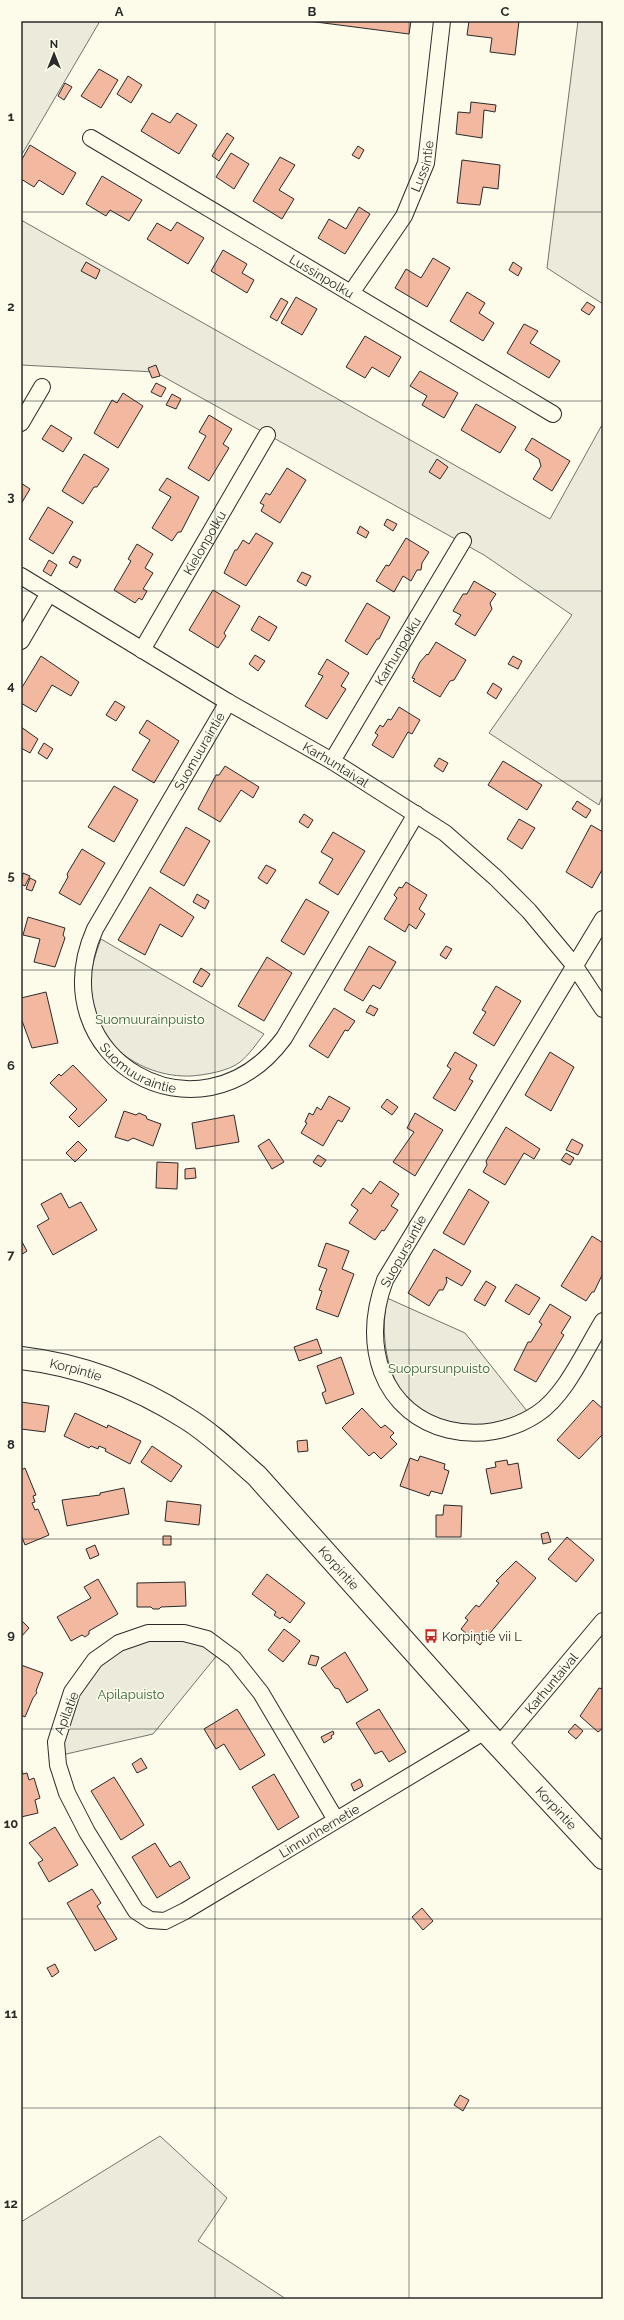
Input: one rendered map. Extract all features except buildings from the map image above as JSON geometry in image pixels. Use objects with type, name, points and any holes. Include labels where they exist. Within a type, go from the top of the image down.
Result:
[{"type":"street","name":"Lussintie","points":[[351,293],[404,216],[426,163],[442,21]]},
{"type":"street","name":"Lussinpolku","points":[[91,138],[553,414]]},
{"type":"street","points":[[21,423],[42,387]]},
{"type":"street","name":"Kielonpolku","points":[[142,650],[267,435]]},
{"type":"street","name":"Karhunpolku","points":[[332,761],[463,541]]},
{"type":"street","name":"Karhuntaival","points":[[21,576],[228,702],[332,761],[445,833],[496,878],[530,911],[574,965],[603,1009]]},
{"type":"street","points":[[21,641],[49,594]]},
{"type":"street","name":"Suomuuraintie","points":[[228,702],[95,929],[84,960],[83,993],[92,1025],[110,1053],[135,1074],[166,1086],[200,1089],[232,1082],[262,1064],[284,1038],[416,814]]},
{"type":"street","name":"Suopursuntie","points":[[603,919],[384,1280],[376,1312],[376,1348],[382,1373],[399,1401],[411,1412],[441,1429],[475,1434],[492,1433],[524,1422],[552,1402],[603,1321]]},
{"type":"street","name":"Korpintie","points":[[21,1358],[82,1369],[117,1382],[187,1418],[217,1440],[257,1476],[492,1738],[603,1858]]},
{"type":"street","name":"Karhuntaival","points":[[492,1738],[603,1621]]},
{"type":"street","name":"Apilatie","points":[[150,1920],[136,1910],[87,1832],[67,1793],[58,1765],[56,1742],[72,1692],[95,1660],[119,1643],[148,1633],[184,1633],[207,1639],[234,1659],[261,1693],[336,1820]]},
{"type":"street","name":"Linnunhernetie","points":[[150,1920],[165,1921],[185,1911],[336,1820],[492,1738]]},
{"type":"green space","points":[[21,21],[100,21],[21,156]]},
{"type":"green space","points":[[578,21],[603,21],[603,304],[547,268]]},
{"type":"green space","points":[[21,220],[550,519],[603,423],[603,794],[599,805],[489,733],[572,615],[484,555],[155,372],[21,365]]},
{"type":"green space","name":"Suomuurainpuisto","points":[[101,939],[264,1034],[240,1062],[230,1068],[217,1072],[191,1076],[172,1075],[153,1070],[135,1062],[106,1038],[97,1021],[91,1003],[91,971]]},
{"type":"green space","name":"Suopursunpuisto","points":[[387,1298],[465,1333],[527,1411],[514,1418],[500,1422],[471,1425],[446,1422],[426,1413],[409,1401],[398,1384],[389,1365],[385,1344],[384,1321]]},
{"type":"green space","name":"Apilapuisto","points":[[149,1638],[193,1641],[210,1648],[218,1654],[153,1734],[62,1755],[61,1739],[75,1700],[99,1663],[121,1647]]},
{"type":"green space","points":[[160,2136],[227,2198],[198,2241],[286,2299],[21,2299],[21,2222]]},
{"type":"place","name":"Korpintie vii L","points":[[431,1636]]}]
